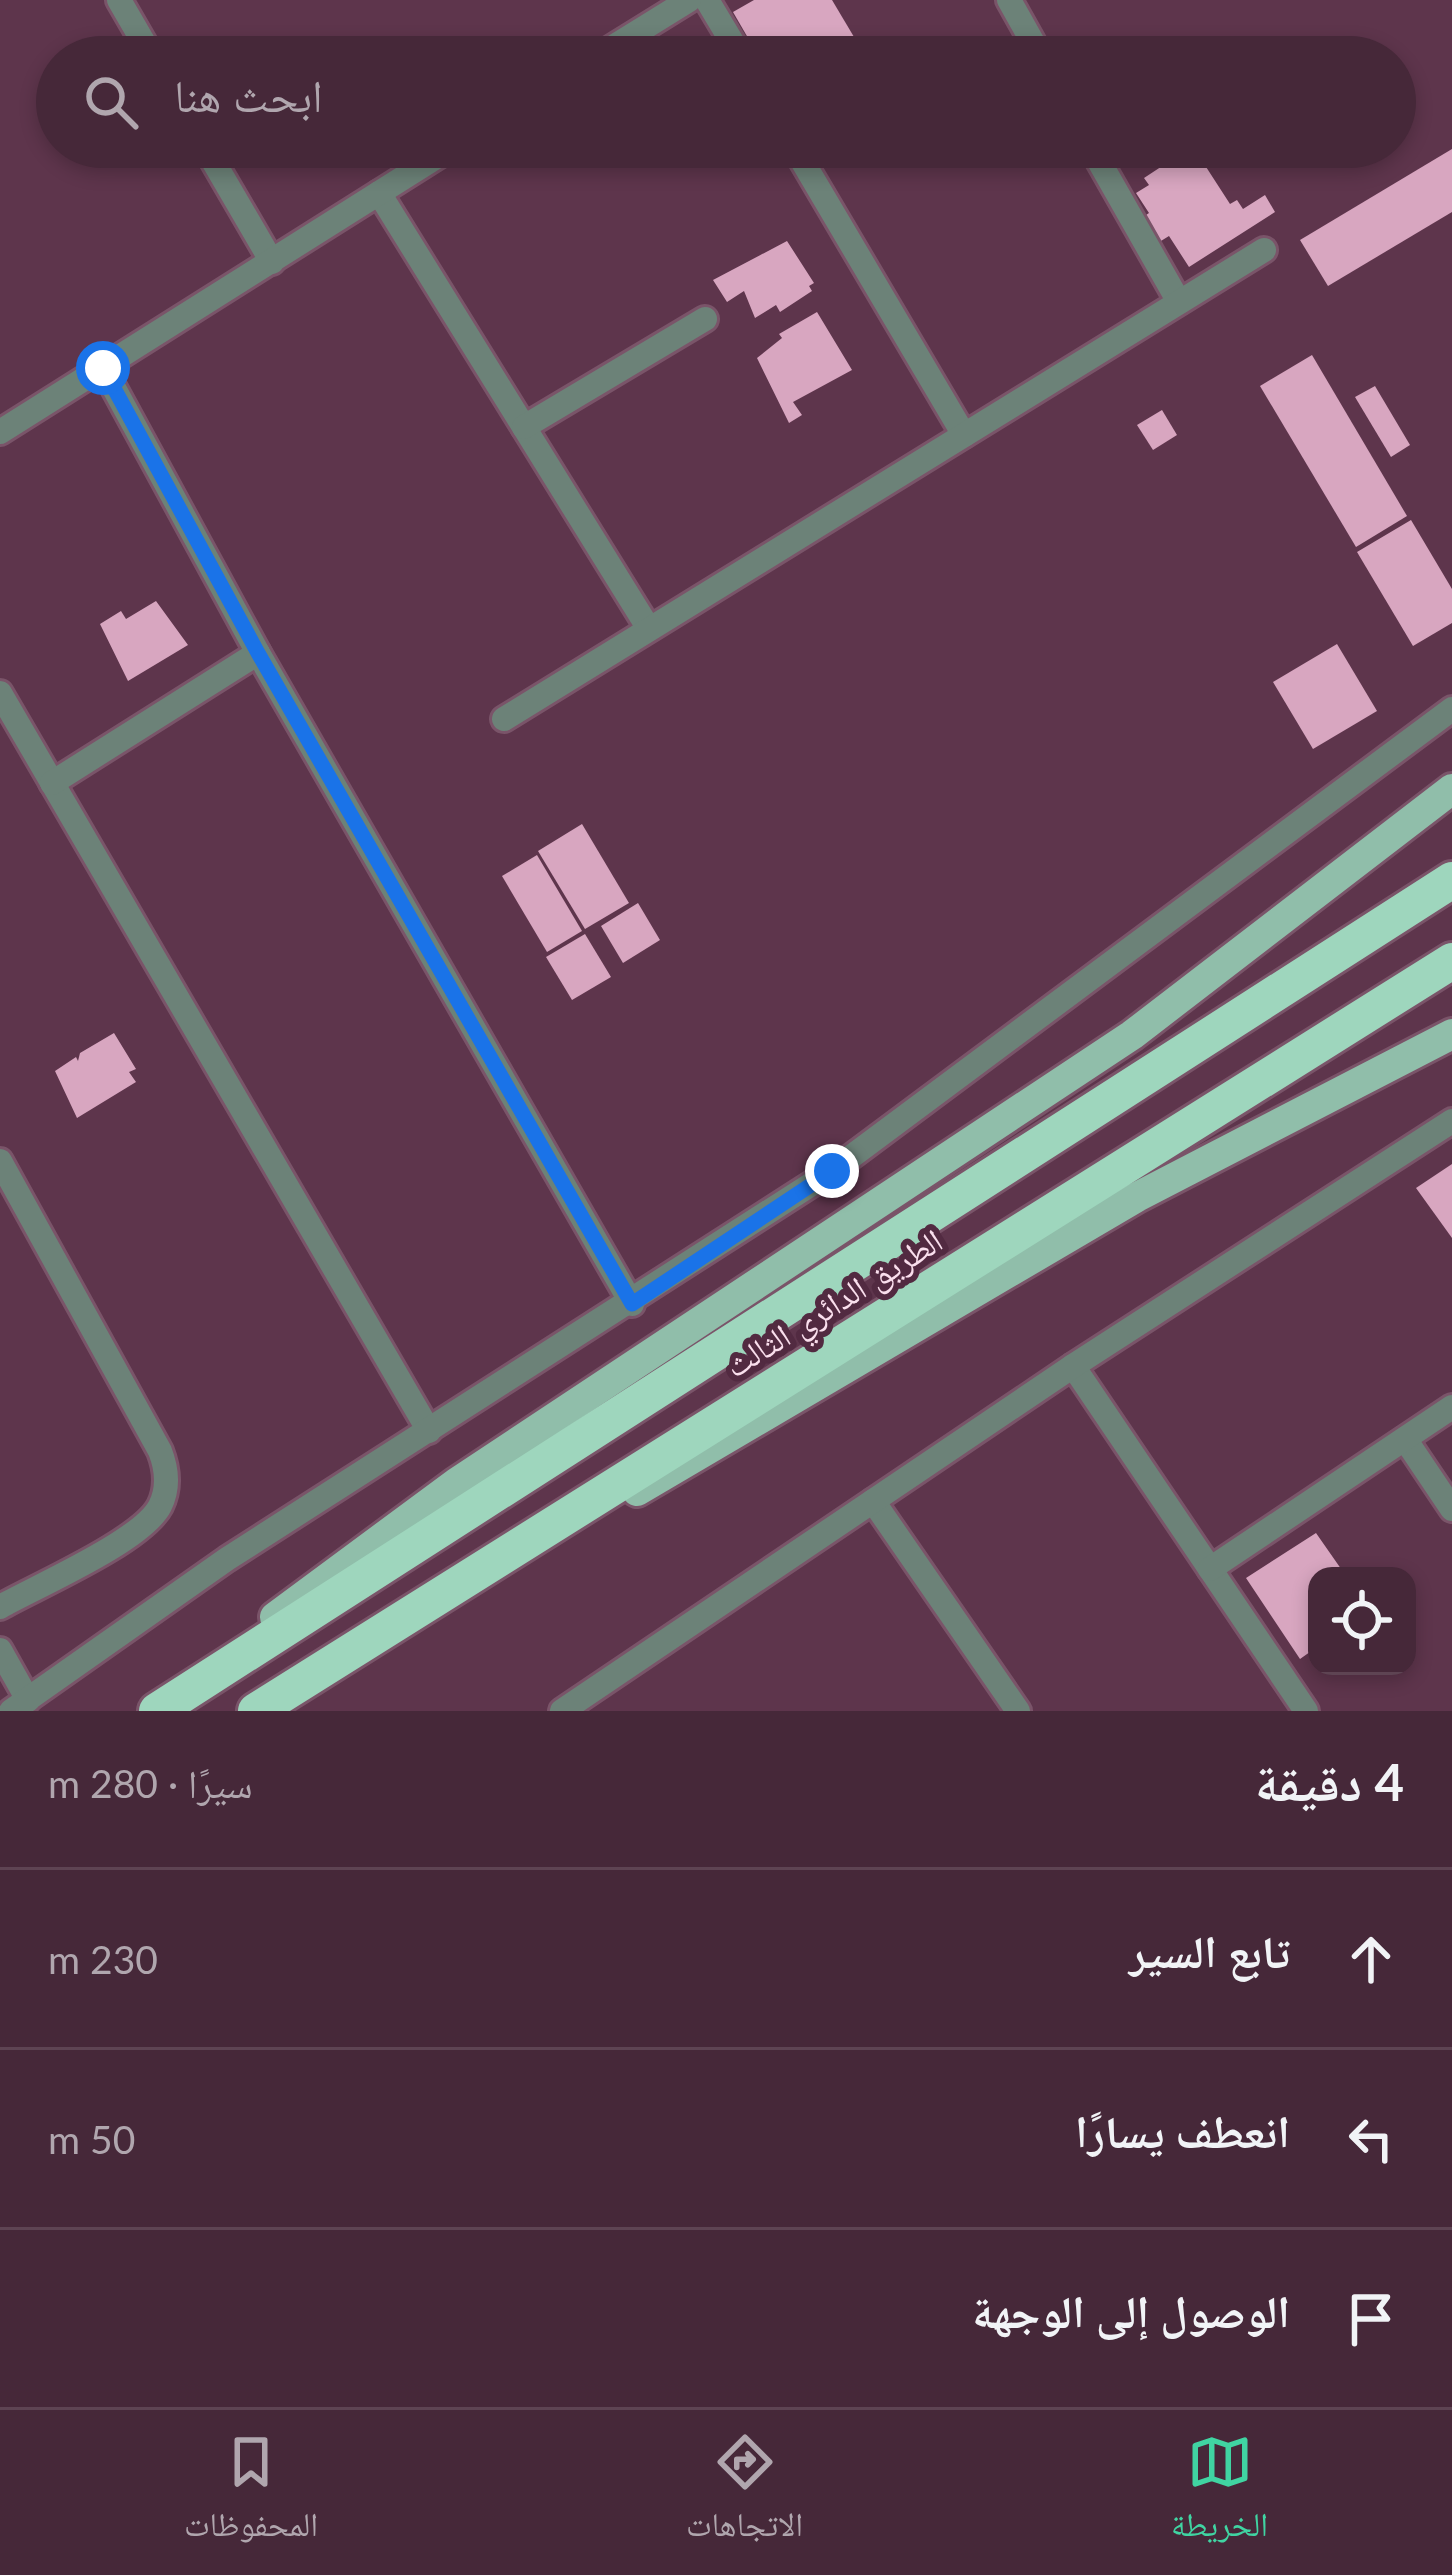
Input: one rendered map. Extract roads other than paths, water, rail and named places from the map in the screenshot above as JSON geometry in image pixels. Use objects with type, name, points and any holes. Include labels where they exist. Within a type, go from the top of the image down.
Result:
[{"type":"highway","points":[[157,1711],[1452,880]]},
{"type":"highway","name":"الطريق الدائري الثالث","points":[[256,1711],[1452,961]]},
{"type":"main road","points":[[147,1711],[456,1483],[1196,990],[1452,789]]},
{"type":"main road","points":[[323,1669],[695,1458],[1137,1197],[1452,1034]]},
{"type":"street","points":[[119,0],[140,36]]},
{"type":"street","points":[[631,36],[689,0]]},
{"type":"street","points":[[707,0],[728,36]]},
{"type":"street","points":[[1009,0],[1029,36]]},
{"type":"street","points":[[217,168],[272,262]]},
{"type":"street","points":[[0,432],[419,168]]},
{"type":"street","points":[[806,168],[964,435]]},
{"type":"street","points":[[1103,168],[1179,302]]},
{"type":"street","points":[[379,193],[650,629]]},
{"type":"street","points":[[504,719],[1264,250]]},
{"type":"street","points":[[524,427],[705,319]]},
{"type":"street","points":[[103,368],[258,653],[632,1304]]},
{"type":"street","points":[[52,783],[258,653]]},
{"type":"street","points":[[0,693],[429,1431]]},
{"type":"street","points":[[0,1650],[20,1705],[227,1559],[632,1304],[907,1118],[1452,710]]},
{"type":"street","points":[[562,1711],[1073,1366],[1452,1121]]},
{"type":"street","points":[[0,1161],[160,1451],[167,1478],[160,1506],[141,1527],[0,1607]]},
{"type":"street","points":[[1073,1366],[1306,1711]]},
{"type":"street","points":[[1210,1569],[1452,1407]]},
{"type":"street","points":[[1405,1439],[1452,1509]]},
{"type":"street","points":[[872,1501],[1013,1709]]}]
